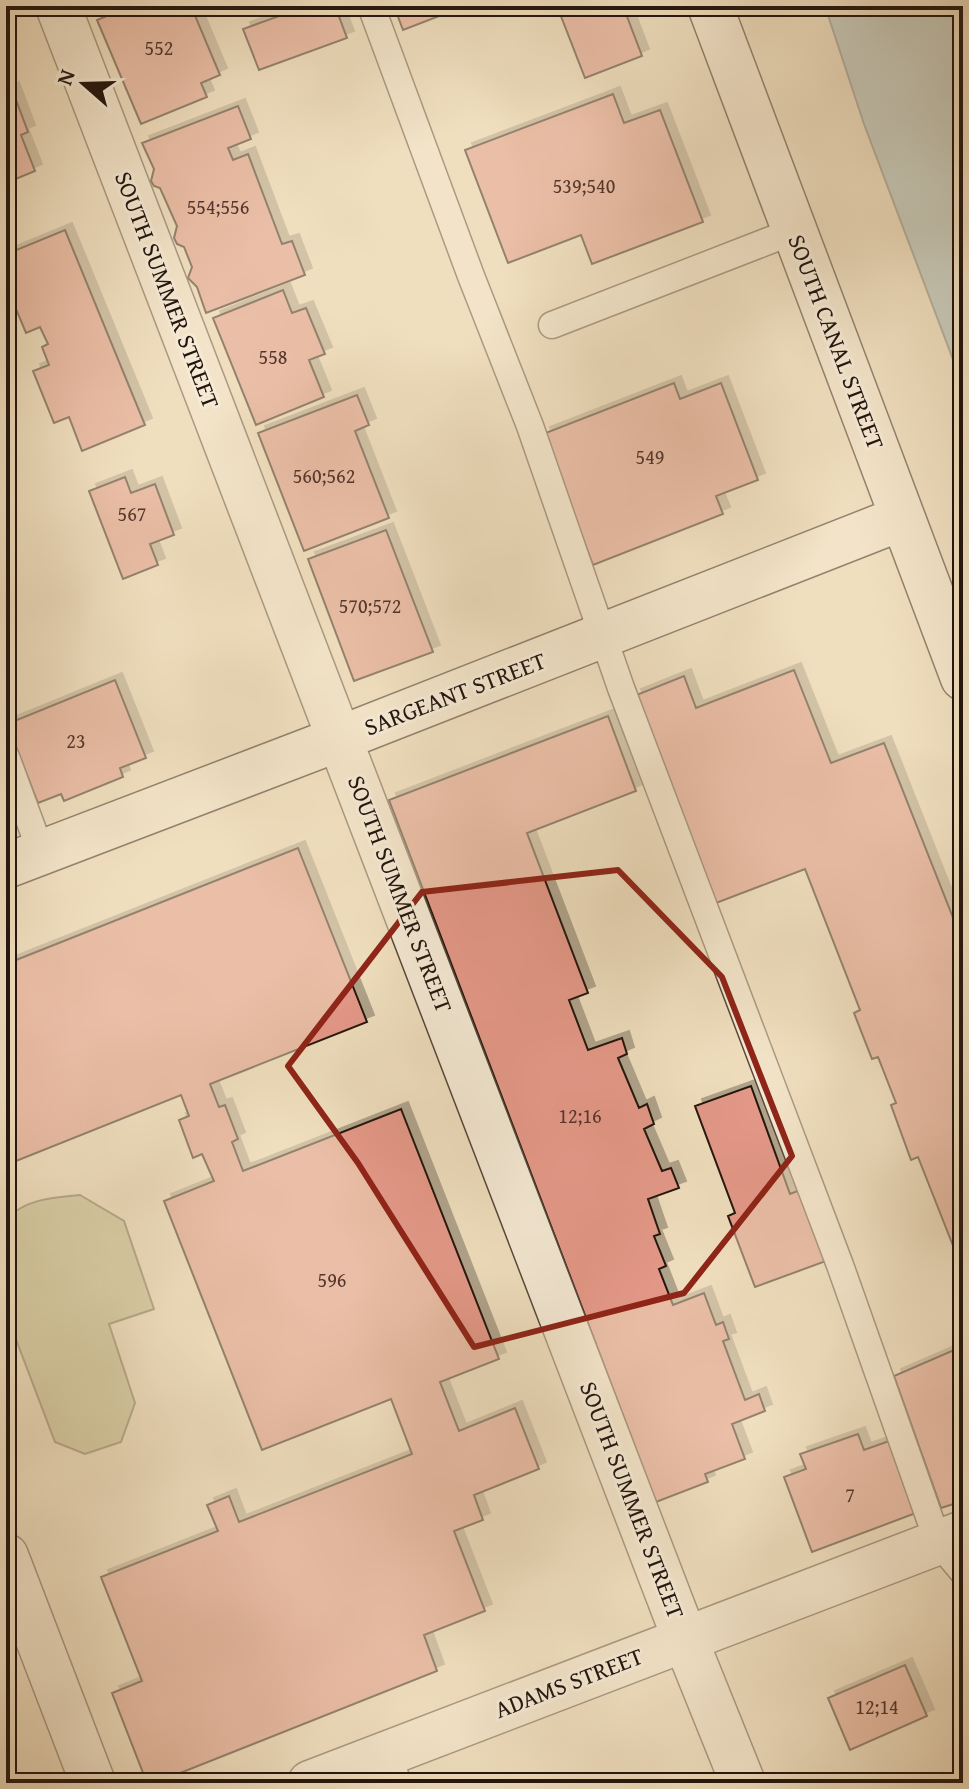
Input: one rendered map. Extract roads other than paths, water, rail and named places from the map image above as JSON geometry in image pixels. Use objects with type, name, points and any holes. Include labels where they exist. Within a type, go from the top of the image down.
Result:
[{"type":"street","name":"SOUTH SUMMER STREET","points":[[58,6],[743,1783]]},
{"type":"street","name":"SOUTH CANAL STREET","points":[[710,6],[963,678]]},
{"type":"street","name":"SARGEANT STREET","points":[[24,859],[902,518]]},
{"type":"street","name":"ADAMS STREET","points":[[310,1783],[392,1768],[685,1639],[955,1549]]},
{"type":"street","points":[[6,1556],[93,1783]]},
{"type":"lane","points":[[371,6],[530,426],[602,636],[840,1265],[955,1549]]},
{"type":"lane","points":[[552,325],[794,231]]},
{"type":"lane","points":[[6,757],[24,859]]},
{"type":"water","points":[[825,6],[963,6],[963,386],[864,124]]}]
